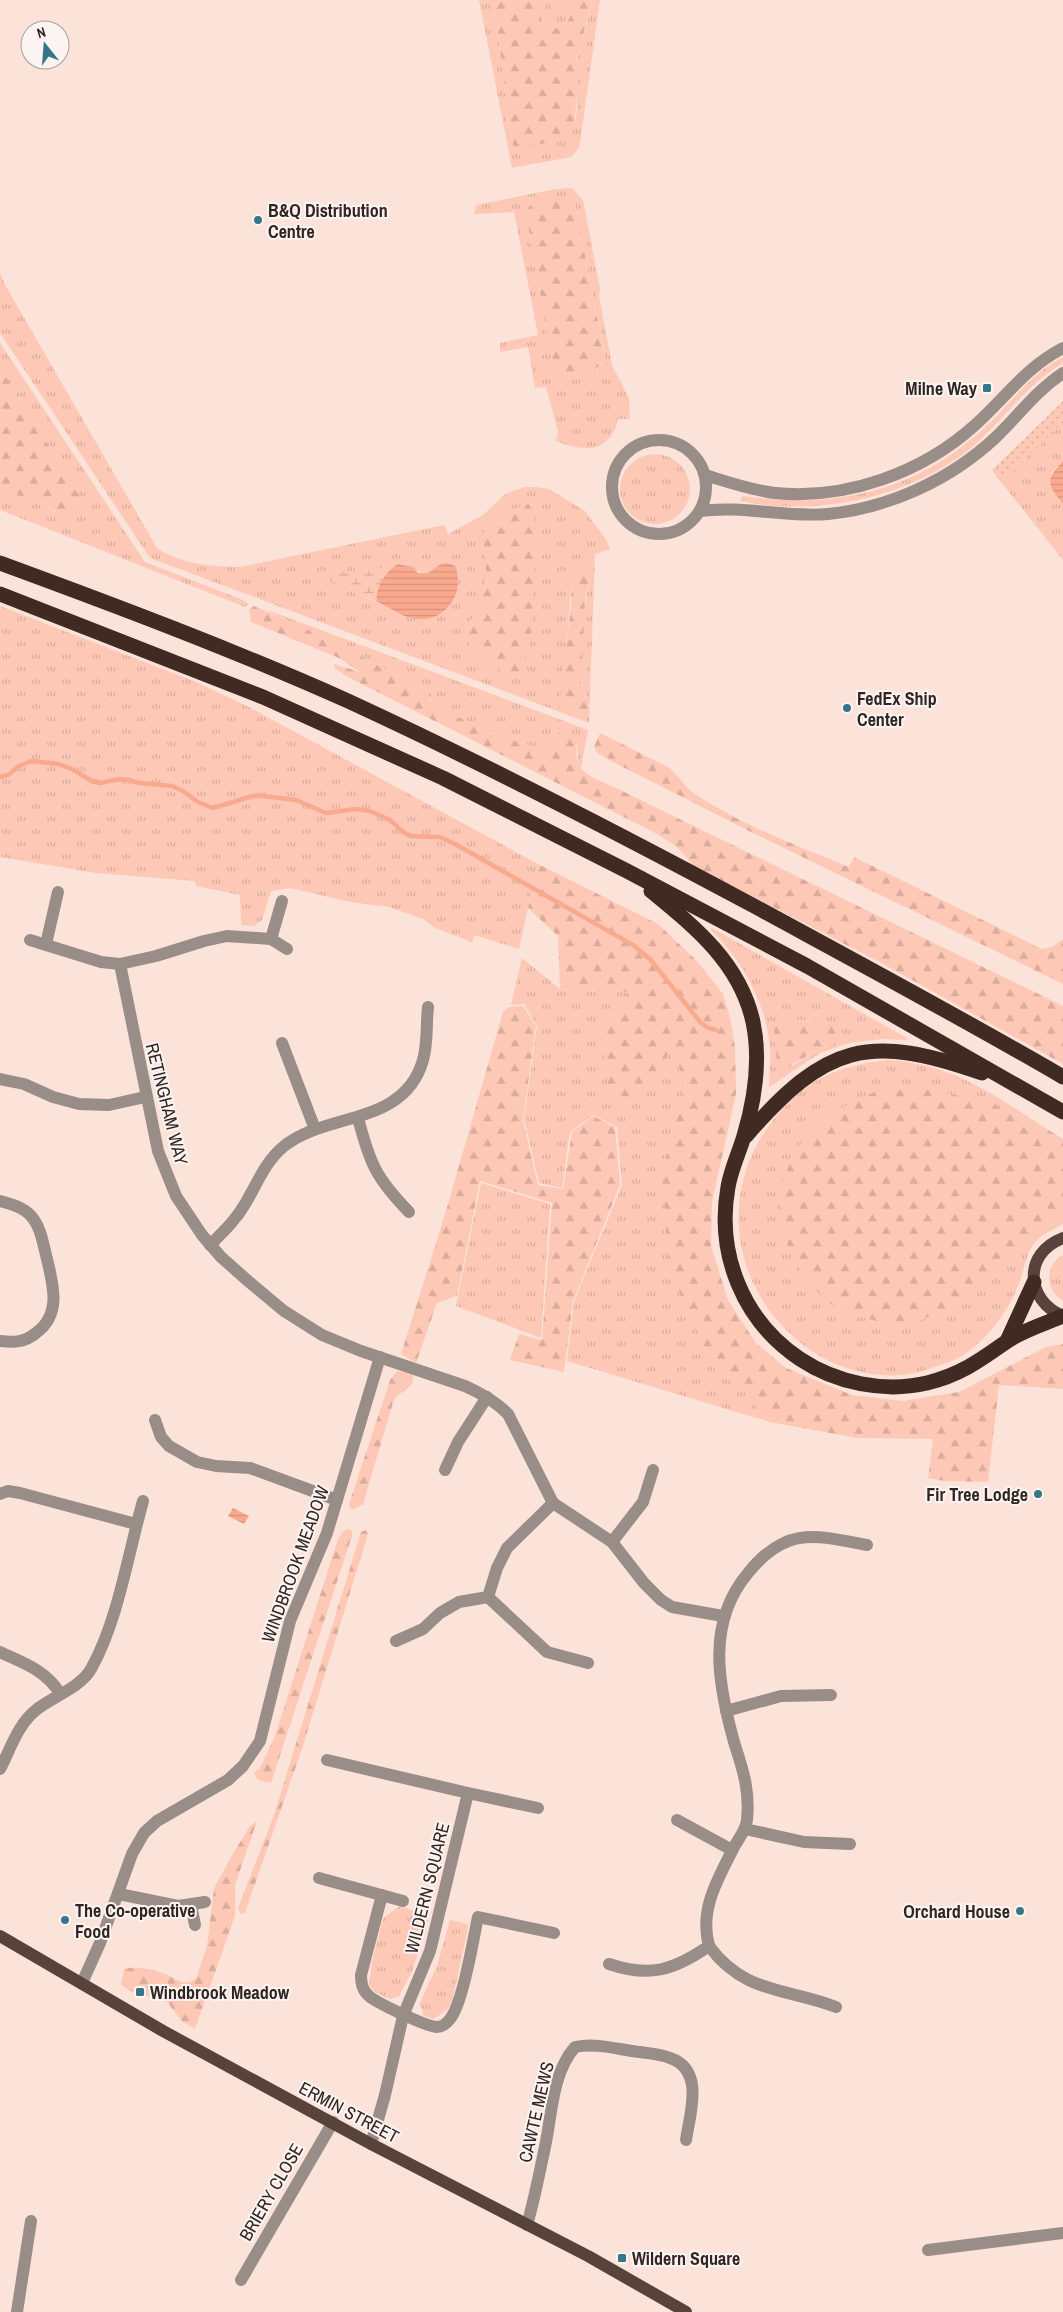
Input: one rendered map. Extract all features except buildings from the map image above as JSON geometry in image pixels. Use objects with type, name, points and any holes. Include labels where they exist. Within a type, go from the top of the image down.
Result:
[{"type":"highway","points":[[0,563],[163,623],[346,701],[505,776],[642,846],[860,963],[1063,1077]]},
{"type":"highway","points":[[0,594],[264,697],[443,778],[627,871],[807,966],[1021,1086],[1063,1112]]},
{"type":"highway","points":[[627,871],[706,938],[728,966],[745,995],[754,1029],[757,1060],[754,1094],[744,1138],[728,1186],[725,1213],[726,1248],[737,1283],[753,1312],[774,1338],[791,1353],[819,1370],[840,1378],[871,1385],[901,1387],[927,1383],[957,1373],[975,1364],[1007,1341],[1063,1316]]},
{"type":"highway","points":[[744,1138],[777,1102],[808,1075],[831,1062],[866,1051],[894,1050],[942,1058],[1021,1086]]},
{"type":"highway","points":[[1007,1341],[1034,1282]]},
{"type":"main road","points":[[1063,1238],[1055,1241],[1042,1251],[1035,1266],[1034,1282],[1040,1300],[1046,1307],[1063,1316]]},
{"type":"main road","name":"ERMIN STREET","points":[[0,1936],[172,2035],[371,2144],[588,2256],[686,2312]]},
{"type":"street","points":[[705,475],[742,487],[776,493],[824,492],[886,478],[914,467],[951,445],[976,424],[1019,379],[1050,355],[1063,348]]},
{"type":"street","points":[[700,511],[728,508],[784,515],[828,514],[870,507],[903,495],[937,480],[977,453],[995,438],[1036,395],[1063,372]]},
{"type":"street","points":[[654,440],[670,442],[689,451],[699,462],[705,475],[705,500],[700,511],[683,528],[665,534],[647,533],[630,524],[620,514],[614,501],[612,482],[616,469],[626,454],[640,444],[654,440]]},
{"type":"street","points":[[46,944],[58,892]]},
{"type":"street","points":[[270,939],[282,901]]},
{"type":"street","points":[[30,940],[101,962],[120,964],[216,938],[239,936],[270,939],[287,949]]},
{"type":"street","name":"RETINGHAM WAY","points":[[120,964],[145,1097],[158,1151],[176,1196],[194,1226],[240,1275],[301,1322],[322,1335],[478,1391],[487,1397],[508,1414],[553,1502]]},
{"type":"street","points":[[210,1244],[234,1220],[274,1156],[292,1140],[315,1129],[358,1118],[390,1103],[411,1084],[423,1061],[428,1007]]},
{"type":"street","points":[[282,1043],[315,1129]]},
{"type":"street","points":[[0,1079],[24,1084],[53,1098],[79,1104],[109,1104],[145,1097]]},
{"type":"street","points":[[358,1118],[364,1141],[381,1182],[409,1212]]},
{"type":"street","points":[[0,1201],[26,1211],[37,1225],[52,1281],[54,1297],[50,1317],[38,1332],[20,1341],[0,1341]]},
{"type":"street","name":"WINDBROOK MEADOW","points":[[82,1983],[119,1894],[132,1854],[144,1832],[157,1821],[228,1780],[243,1766],[255,1749],[263,1732],[290,1621],[327,1533],[380,1357]]},
{"type":"street","points":[[445,1470],[458,1442],[487,1397]]},
{"type":"street","points":[[155,1420],[161,1437],[169,1446],[197,1462],[216,1466],[250,1468],[337,1500]]},
{"type":"street","points":[[612,1542],[643,1502],[654,1470]]},
{"type":"street","points":[[0,1494],[8,1492],[20,1493],[136,1524]]},
{"type":"street","points":[[0,1769],[23,1724],[34,1711],[81,1680],[90,1669],[118,1600],[143,1501]]},
{"type":"street","points":[[488,1597],[497,1568],[507,1548],[553,1502],[612,1542],[621,1551],[637,1575],[661,1600],[672,1607],[723,1616]]},
{"type":"street","points":[[836,2007],[807,1997],[752,1983],[724,1963],[709,1946],[705,1922],[708,1905],[732,1850],[745,1829],[748,1805],[746,1777],[721,1688],[719,1658],[723,1616],[736,1590],[753,1566],[764,1555],[789,1541],[818,1536],[867,1545]]},
{"type":"street","points":[[396,1642],[422,1629],[440,1613],[459,1602],[488,1597]]},
{"type":"street","points":[[488,1597],[547,1652],[588,1663]]},
{"type":"street","points":[[0,1652],[47,1676],[60,1694]]},
{"type":"street","points":[[726,1711],[781,1696],[832,1695]]},
{"type":"street","points":[[327,1760],[538,1808]]},
{"type":"street","name":"WILDERN SQUARE","points":[[371,2144],[385,2095],[403,2016],[430,1951],[468,1793]]},
{"type":"street","points":[[677,1820],[732,1850]]},
{"type":"street","points":[[745,1829],[804,1842],[850,1844]]},
{"type":"street","name":"WILDERN SQUARE","points":[[319,1878],[403,1901]]},
{"type":"street","points":[[119,1894],[178,1906],[205,1902]]},
{"type":"street","points":[[382,1895],[361,1975],[361,1983],[369,1996],[393,2008],[403,2016],[437,2027],[450,2019],[457,2008],[478,1917],[554,1933]]},
{"type":"street","points":[[191,1905],[195,1925]]},
{"type":"street","points":[[609,1964],[640,1972],[659,1970],[680,1964],[709,1946]]},
{"type":"street","name":"CAWTE MEWS","points":[[527,2225],[536,2196],[555,2091],[564,2062],[575,2047],[591,2045],[667,2056],[681,2063],[689,2072],[692,2083],[686,2140]]},
{"type":"street","name":"BRIERY CLOSE","points":[[241,2280],[333,2122]]},
{"type":"street","points":[[17,2312],[31,2221]]},
{"type":"street","points":[[928,2250],[1063,2233]]},
{"type":"green space","points":[[479,0],[494,0],[508,121],[514,148],[570,135],[576,117],[577,67],[580,51],[592,0],[600,0],[580,143],[579,148],[571,157],[512,168]]},
{"type":"green space","points":[[494,0],[546,0],[541,15],[542,21],[544,25],[559,29],[570,17],[573,0],[592,0],[577,60],[578,83],[574,128],[570,135],[562,140],[514,149],[508,120]]},
{"type":"green space","points":[[546,0],[573,0],[570,16],[559,29],[544,25],[542,21],[541,15]]},
{"type":"green space","points":[[572,188],[583,200],[612,365],[629,398],[630,419],[618,419],[609,439],[594,447],[576,447],[556,441],[558,431],[546,387],[535,388],[528,347],[500,352],[500,343],[538,335],[514,212],[474,214],[476,205],[556,189]],"holes":[[[574,202],[605,356],[604,363],[594,370],[562,383],[553,368],[526,213],[527,209]]]},
{"type":"green space","points":[[569,197],[574,202],[605,356],[604,362],[594,369],[562,383],[555,376],[553,368],[526,213],[531,205]]},
{"type":"green space","points":[[0,272],[4,283],[157,548],[176,558],[197,564],[240,567],[444,525],[448,534],[483,515],[505,494],[524,487],[549,489],[585,511],[607,541],[610,549],[595,554],[589,723],[150,558],[0,333]],"holes":[[[485,526],[515,678],[478,655],[468,641],[465,632],[481,600],[486,583],[487,565]],[[591,558],[593,563],[584,612],[581,651],[582,686],[586,699],[570,714],[561,711],[572,578]],[[398,564],[406,565],[423,573],[428,573],[439,565],[457,572],[456,594],[452,603],[446,610],[429,618],[407,617],[348,589],[328,576],[339,572],[366,572]]]},
{"type":"green space","points":[[0,343],[145,562],[243,600],[248,604],[245,607],[0,510],[0,485],[55,512],[78,494],[0,367]]},
{"type":"green space","points":[[1063,357],[1063,363],[1029,389],[980,440],[928,476],[867,498],[835,504],[802,507],[770,506],[740,501],[743,496],[808,500],[840,497],[870,492],[899,482],[927,469],[955,452],[981,431],[1029,382]]},
{"type":"green space","points":[[0,367],[78,494],[80,501],[70,515],[43,507],[0,485]]},
{"type":"green space","points":[[1063,401],[1063,423],[1001,482],[992,470]]},
{"type":"green space","points":[[1063,423],[1063,461],[1051,473],[1050,484],[1063,504],[1063,560],[1001,482]]},
{"type":"green space","points":[[662,454],[675,460],[684,469],[688,475],[690,489],[688,503],[680,514],[669,522],[648,524],[641,522],[630,514],[622,503],[620,482],[622,475],[630,464],[641,456]]},
{"type":"green space","points":[[528,503],[533,512],[536,532],[531,638],[523,668],[515,678],[478,655],[468,641],[465,632],[477,609],[487,582],[483,534],[485,526],[495,518]]},
{"type":"green space","points":[[591,558],[593,563],[585,600],[581,682],[588,711],[587,715],[581,719],[561,711],[559,707],[571,606],[572,578]]},
{"type":"green space","points":[[398,564],[383,578],[377,602],[327,580],[328,576],[339,572],[366,572]]},
{"type":"green space","points":[[0,606],[196,682],[249,707],[538,864],[519,949],[475,935],[472,942],[435,928],[423,919],[389,907],[350,902],[290,888],[271,891],[262,920],[254,926],[241,925],[240,895],[196,886],[195,881],[96,873],[0,857]]},
{"type":"green space","points":[[254,606],[293,623],[425,689],[431,694],[429,704],[498,735],[546,751],[552,748],[555,736],[560,732],[566,732],[574,741],[578,763],[592,777],[1063,1006],[1063,1064],[885,965],[694,866],[676,846],[657,834],[346,676],[335,668],[334,664],[360,672],[339,658],[251,622],[249,610]]},
{"type":"green space","points":[[262,608],[588,730],[581,768],[578,762],[577,745],[553,741],[552,748],[546,751],[498,735],[429,704],[431,699],[425,689]]},
{"type":"green space","points":[[600,733],[668,767],[692,792],[730,815],[769,834],[849,867],[854,857],[1042,949],[1052,947],[1063,939],[1063,984],[749,831],[617,764],[597,753],[594,747]]},
{"type":"green space","points":[[538,864],[658,924],[697,961],[723,994],[730,1017],[735,1047],[736,1094],[712,1202],[711,1246],[728,1300],[756,1343],[786,1368],[852,1395],[903,1401],[959,1392],[1046,1347],[1063,1344],[1063,1389],[999,1385],[988,1482],[945,1481],[928,1478],[933,1439],[857,1438],[770,1422],[700,1341],[669,1268],[662,1173],[686,1085],[669,1041],[665,1072],[621,1102],[609,1090],[600,1029],[628,992],[560,989],[558,936],[528,908]]},
{"type":"green space","points":[[712,928],[908,1040],[882,1039],[849,1043],[820,1053],[769,1087],[770,1048],[764,1015],[743,969],[723,942],[711,930]],"holes":[[[803,1020],[833,1022],[834,1044],[816,1051],[792,1066],[781,1022]]]},
{"type":"green space","points":[[522,958],[560,989],[628,992],[669,1040],[686,1085],[662,1173],[700,1341],[770,1422],[567,1361],[574,1301],[622,1185],[617,1127],[593,1115],[570,1132],[562,1188],[539,1183],[524,1119],[537,1026],[524,1004],[511,1005]]},
{"type":"green space","points":[[523,1006],[536,1026],[523,1120],[538,1185],[563,1189],[572,1132],[593,1116],[615,1127],[620,1185],[573,1301],[564,1372],[510,1360],[519,1334],[542,1340],[552,1203],[480,1181],[457,1296],[437,1303],[416,1363],[401,1354],[446,1211],[503,1012],[509,1007]]},
{"type":"green space","points":[[803,1020],[834,1022],[842,1027],[842,1036],[834,1044],[816,1051],[786,1068],[777,1062],[774,1026],[781,1022]]},
{"type":"green space","points":[[887,1060],[911,1063],[952,1074],[990,1093],[1047,1129],[987,1101],[843,1312],[894,1326],[914,1322],[945,1311],[997,1275],[1032,1229],[1063,1210],[1063,1224],[1043,1235],[1033,1244],[1010,1304],[985,1337],[965,1354],[954,1360],[916,1373],[891,1376],[867,1373],[831,1362],[810,1350],[784,1328],[763,1302],[749,1273],[741,1242],[739,1211],[743,1179],[755,1148],[774,1119],[786,1105],[811,1084],[824,1077],[853,1066]]},
{"type":"green space","points":[[922,1089],[987,1101],[1047,1129],[1063,1139],[1063,1210],[1032,1229],[997,1275],[945,1311],[914,1322],[894,1326],[843,1312],[824,1299],[800,1271],[786,1242],[777,1216],[779,1192],[791,1160],[806,1135],[840,1109],[878,1090]]},
{"type":"green space","points":[[481,1183],[550,1204],[541,1338],[456,1306]]},
{"type":"green space","points":[[1063,1255],[1063,1301],[1053,1291],[1049,1278],[1052,1265]]},
{"type":"green space","points":[[397,1371],[412,1374],[412,1383],[398,1395],[393,1403],[363,1504],[354,1509],[350,1508],[349,1504],[390,1380]]},
{"type":"green space","points":[[347,1529],[352,1530],[352,1536],[271,1783],[258,1780],[254,1773],[260,1768],[275,1736],[338,1539]]},
{"type":"green space","points":[[366,1530],[368,1534],[302,1749],[245,1913],[241,1914],[238,1908],[274,1815],[361,1532]]},
{"type":"green space","points":[[257,1821],[235,1885],[235,1916],[195,2029],[182,2021],[167,2002],[160,1998],[137,1995],[121,1985],[124,1969],[154,1970],[183,1982],[196,1979],[207,1946],[214,1888],[250,1826]]},
{"type":"green space","points":[[400,1906],[429,1916],[413,1969],[399,1996],[390,1999],[375,1992],[369,1985],[372,1962],[383,1918]]},
{"type":"green space","points":[[450,1920],[468,1924],[467,1933],[452,2002],[447,2010],[433,2019],[422,2015],[423,2011],[419,2005],[437,1966]]},
{"type":"shaded area","points":[[1063,461],[1063,504],[1051,487],[1050,482],[1053,473]]},
{"type":"shaded area","points":[[446,563],[455,566],[458,586],[451,604],[437,616],[427,619],[412,618],[377,602],[382,580],[398,564],[412,567],[418,573],[428,573],[439,565]]},
{"type":"shaded area","points":[[233,1508],[249,1516],[244,1524],[228,1516]]},
{"type":"waterway","points":[[0,777],[8,775],[19,766],[32,761],[58,764],[100,783],[119,779],[172,786],[183,791],[198,802],[213,808],[253,796],[264,796],[296,800],[326,813],[356,809],[370,811],[390,820],[403,832],[411,836],[440,837],[455,844],[633,945],[650,959],[701,1023],[708,1028],[716,1030]]},
{"type":"place","name":"B&Q Distribution Centre","points":[[258,220]]},
{"type":"place","name":"Milne Way","points":[[987,388]]},
{"type":"place","name":"FedEx Ship Center","points":[[847,708]]},
{"type":"place","name":"Fir Tree Lodge","points":[[1038,1494]]},
{"type":"place","name":"Orchard House","points":[[1020,1911]]},
{"type":"place","name":"The Co-operative Food","points":[[65,1920]]},
{"type":"place","name":"Windbrook Meadow","points":[[140,1992]]},
{"type":"place","name":"Wildern Square","points":[[622,2258]]}]
